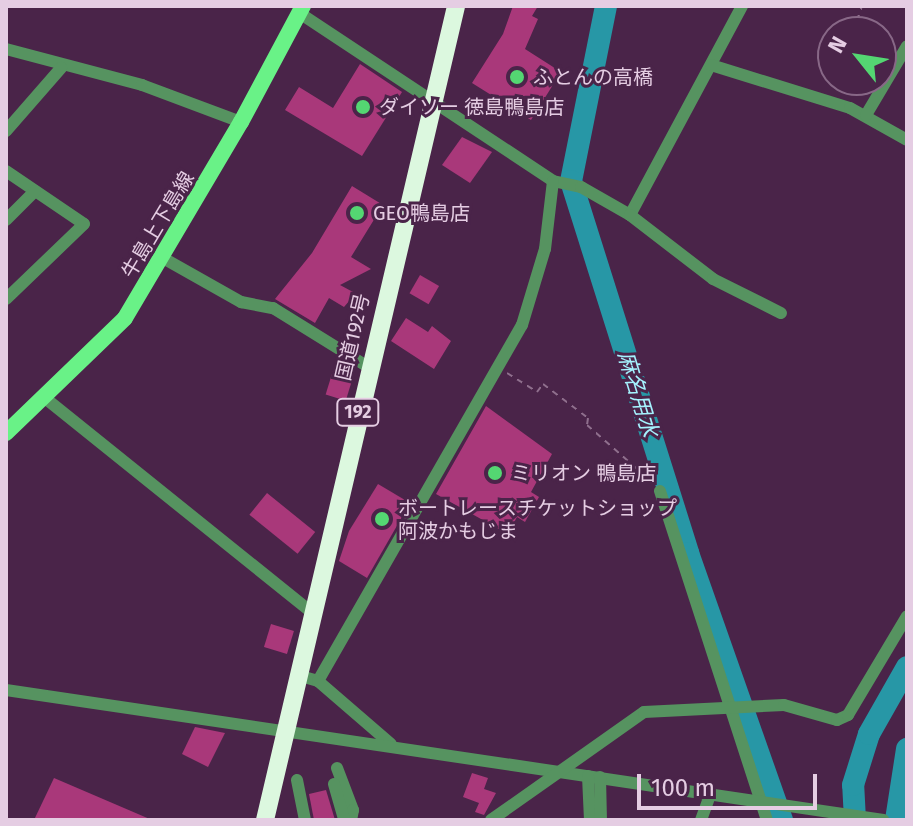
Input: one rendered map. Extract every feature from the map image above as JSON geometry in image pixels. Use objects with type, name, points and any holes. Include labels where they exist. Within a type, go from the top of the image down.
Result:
[{"type":"highway","name":"国道192号","points":[[265,820],[368,367],[456,6]]},
{"type":"main road","name":"牛島上下島線","points":[[6,433],[107,341],[163,258],[302,10]]},
{"type":"street","points":[[630,215],[742,6]]},
{"type":"street","points":[[302,10],[434,97],[489,142],[559,182],[581,187],[630,215],[713,279],[781,313]]},
{"type":"street","points":[[866,115],[907,46]]},
{"type":"street","points":[[8,53],[142,85],[241,122]]},
{"type":"street","points":[[711,65],[866,115],[907,140]]},
{"type":"street","points":[[6,131],[61,68]]},
{"type":"street","points":[[6,171],[84,224],[9,290]]},
{"type":"street","points":[[318,681],[394,555],[522,325],[545,249],[559,182]]},
{"type":"street","points":[[6,220],[35,191]]},
{"type":"street","points":[[163,258],[241,302],[273,308],[368,367]]},
{"type":"street","points":[[45,398],[311,612]]},
{"type":"street","points":[[660,491],[731,707],[766,801],[767,820]]},
{"type":"street","points":[[491,820],[644,712],[748,705],[807,709],[837,720],[848,715],[907,616]]},
{"type":"street","points":[[297,675],[318,681],[392,744]]},
{"type":"street","points":[[6,690],[392,744],[883,820]]},
{"type":"street","points":[[344,820],[334,769],[353,810],[351,820]]},
{"type":"street","points":[[590,820],[594,776]]},
{"type":"street","points":[[594,776],[601,820]]},
{"type":"street","points":[[297,780],[305,820]]},
{"type":"street","points":[[701,820],[711,793]]},
{"type":"path","points":[[498,367],[537,392],[543,384],[588,418],[587,425],[660,491]]},
{"type":"building","name":"ふとんの高橋","points":[[513,6],[538,6],[532,16],[538,19],[525,49],[561,72],[531,120],[472,83],[503,34]]},
{"type":"building","name":"ダイソー 徳島鴨島店","points":[[360,64],[402,92],[362,156],[285,110],[299,87],[333,108]]},
{"type":"building","points":[[462,137],[492,152],[470,183],[442,165]]},
{"type":"building","points":[[352,186],[383,205],[351,257],[371,269],[340,285],[353,292],[350,300],[344,307],[329,298],[315,323],[275,299],[312,253]]},
{"type":"building","points":[[420,275],[439,286],[429,304],[410,293]]},
{"type":"building","points":[[406,318],[428,332],[432,326],[451,341],[434,369],[391,341]]},
{"type":"building","points":[[335,364],[355,370],[346,401],[326,395]]},
{"type":"building","name":"ミリオン 鴨島店","points":[[486,406],[552,454],[531,492],[539,497],[525,522],[517,517],[508,534],[436,494]]},
{"type":"building","name":"ボートレースチケットショップ 阿波かもじま","points":[[378,484],[410,503],[367,578],[339,561],[349,531]]},
{"type":"building","points":[[267,493],[315,532],[298,554],[249,515]]},
{"type":"building","points":[[271,624],[294,631],[287,654],[264,647]]},
{"type":"building","points":[[195,727],[225,733],[208,767],[182,754]]},
{"type":"building","points":[[472,773],[488,778],[484,789],[496,793],[484,815],[475,812],[479,803],[463,797]]},
{"type":"building","points":[[54,778],[152,820],[34,820]]},
{"type":"building","points":[[326,790],[335,820],[314,820],[309,794]]},
{"type":"waterway","name":"麻名用水","points":[[606,6],[571,181],[688,553],[782,820]]},
{"type":"waterway","points":[[855,820],[853,785],[869,734],[907,667]]},
{"type":"waterway","name":"麻名用水","points":[[896,820],[907,749]]},
{"type":"place","name":"ふとんの高橋","points":[[517,77]]},
{"type":"place","name":"ダイソー 徳島鴨島店","points":[[363,107]]},
{"type":"place","name":"GEO鴨島店","points":[[357,213]]},
{"type":"place","name":"ミリオン 鴨島店","points":[[495,473]]},
{"type":"place","name":"ボートレースチケットショップ 阿波かもじま","points":[[382,519]]}]
